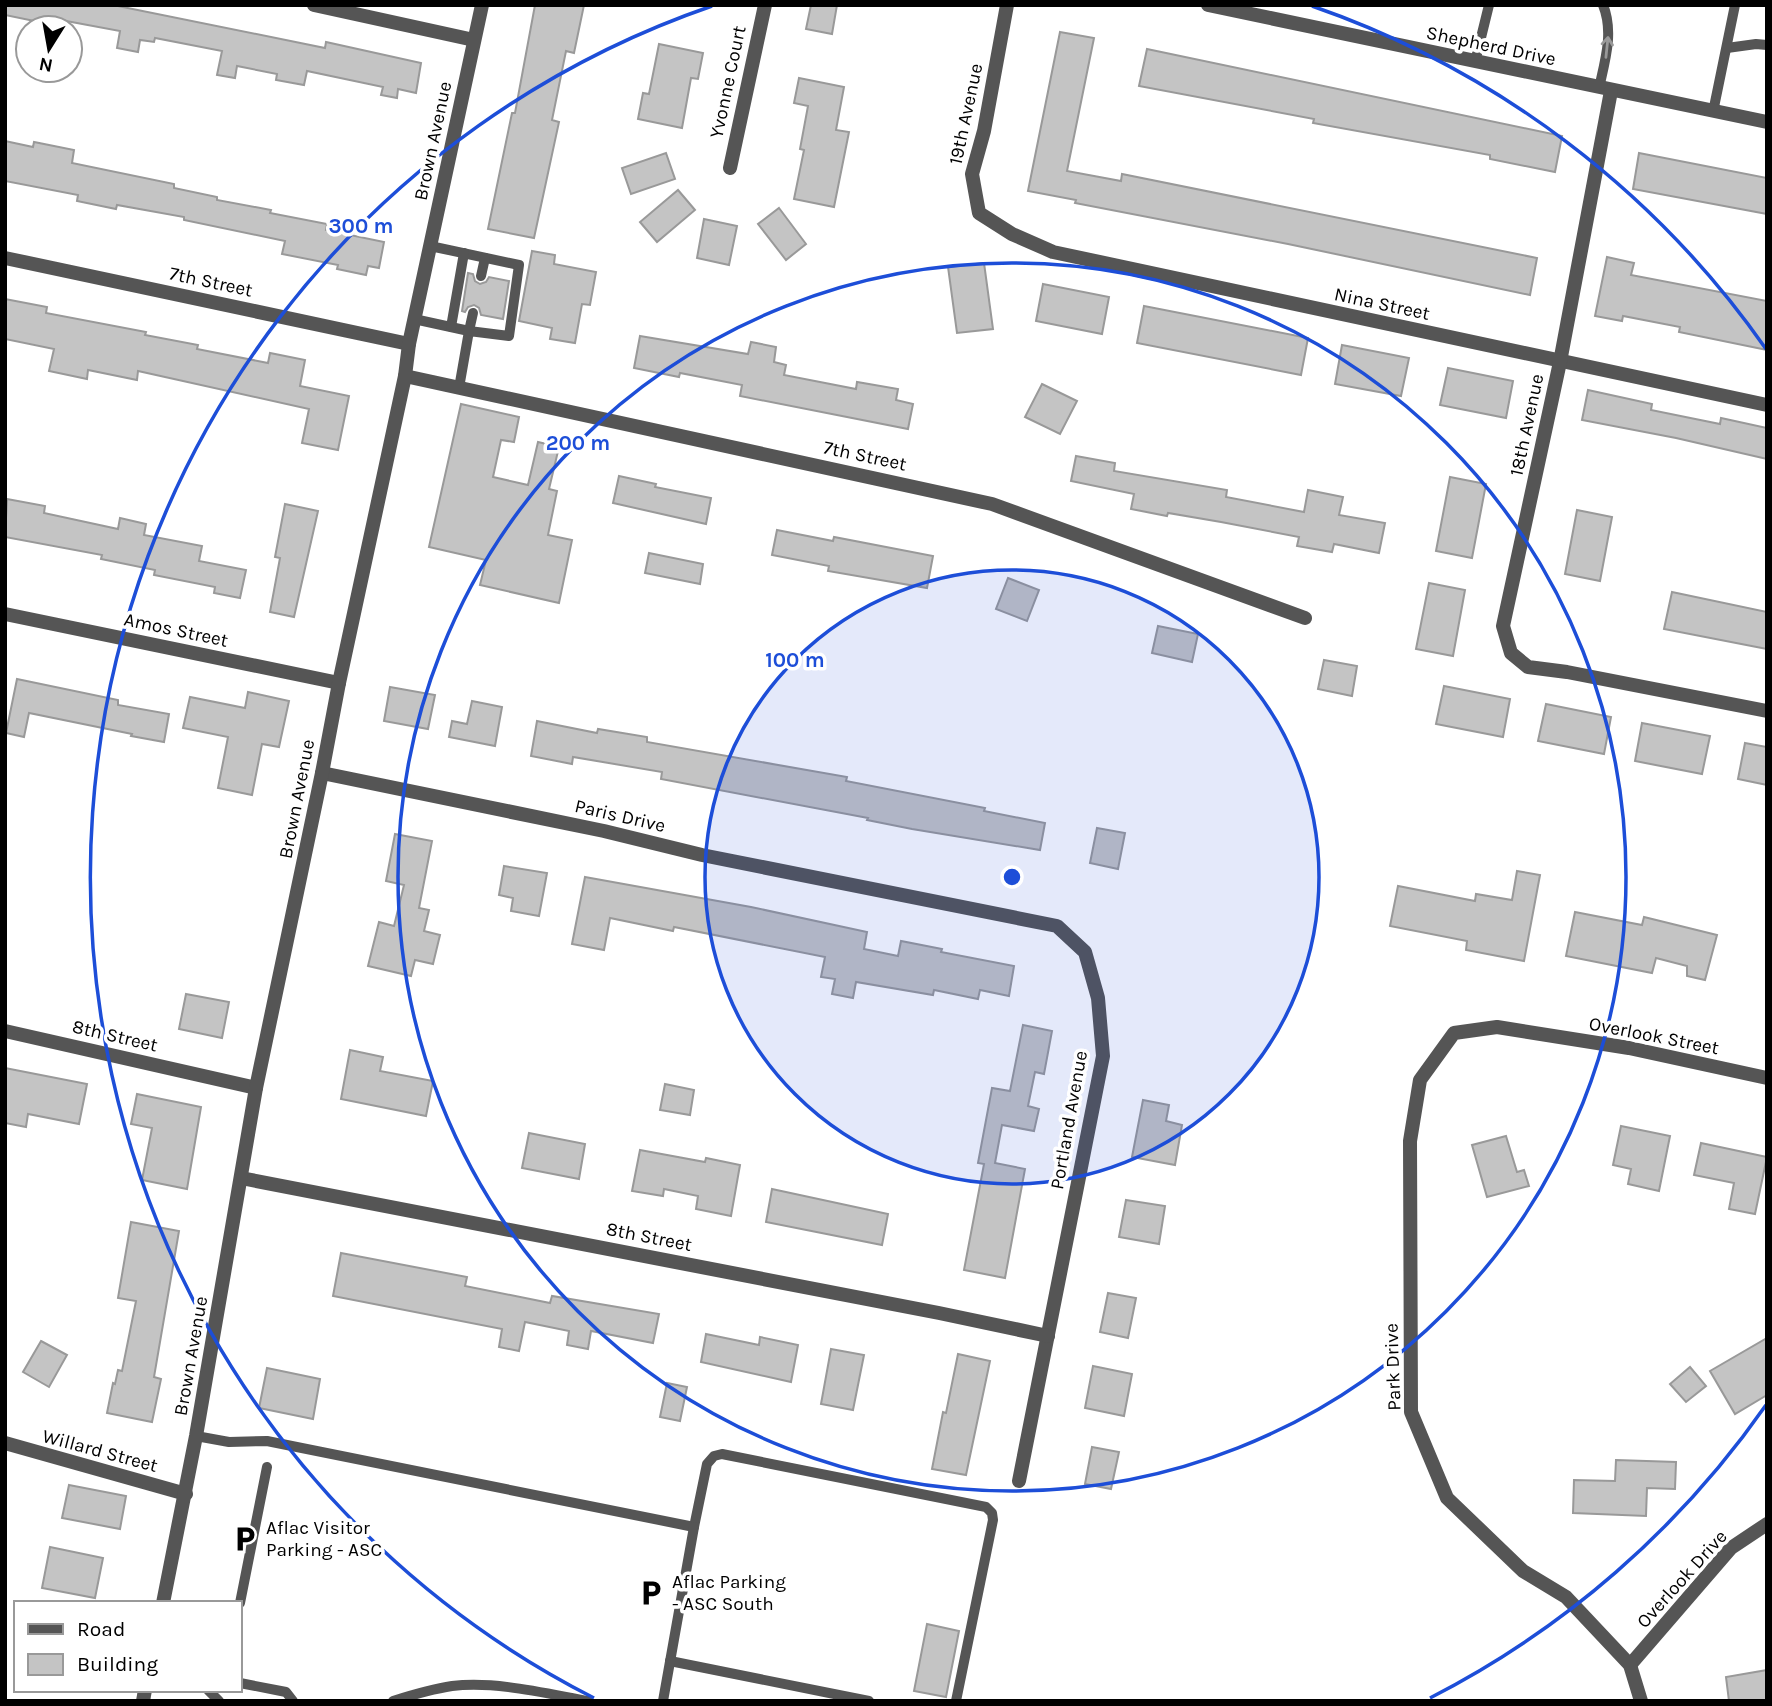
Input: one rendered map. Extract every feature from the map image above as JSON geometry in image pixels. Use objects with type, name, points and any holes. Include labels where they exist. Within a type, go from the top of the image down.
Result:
[{"type":"street","points":[[314,5],[474,40]]},
{"type":"street","name":"Brown Avenue","points":[[163,1601],[186,1494],[256,1088],[405,376],[414,319],[482,5]]},
{"type":"street","name":"Yvonne Court","points":[[730,168],[765,5]]},
{"type":"street","name":"19th Avenue","points":[[995,223],[979,213],[972,174],[984,131],[1007,5]]},
{"type":"street","name":"Shepherd Drive","points":[[1208,5],[1767,122]]},
{"type":"street","name":"18th Avenue","points":[[1605,90],[1560,362],[1503,626],[1511,653],[1528,667],[1767,711]]},
{"type":"street","name":"Nina Street","points":[[995,223],[1012,234],[1053,252],[1767,405]]},
{"type":"street","name":"7th Street","points":[[5,258],[409,344]]},
{"type":"street","name":"7th Street","points":[[405,376],[992,504],[1305,618]]},
{"type":"street","name":"Amos Street","points":[[5,614],[339,683]]},
{"type":"street","name":"Paris Drive","points":[[323,773],[908,897]]},
{"type":"street","name":"Portland Avenue","points":[[908,897],[1057,926],[1085,952],[1097,998],[1102,1056],[1019,1481]]},
{"type":"street","name":"Park Drive","points":[[1533,1033],[1497,1027],[1454,1032],[1420,1080],[1410,1141],[1411,1412],[1447,1498],[1523,1571],[1566,1597],[1630,1665],[1641,1701]]},
{"type":"street","name":"8th Street","points":[[5,1031],[256,1088]]},
{"type":"street","name":"Overlook Street","points":[[1533,1033],[1629,1048],[1767,1078]]},
{"type":"street","name":"8th Street","points":[[241,1178],[939,1312],[1048,1336]]},
{"type":"street","name":"Willard Street","points":[[5,1443],[186,1494]]},
{"type":"street","name":"Overlook Drive","points":[[1630,1665],[1731,1548],[1767,1524]]},
{"type":"lane","points":[[1475,62],[1489,5]]},
{"type":"lane","points":[[1603,5],[1608,18],[1605,90]]},
{"type":"lane","points":[[1713,112],[1735,5]]},
{"type":"lane","points":[[1727,48],[1761,44]]},
{"type":"lane","points":[[414,319],[469,331],[509,336],[519,265],[430,246]]},
{"type":"lane","points":[[451,327],[464,253]]},
{"type":"lane","points":[[481,275],[485,258]]},
{"type":"lane","points":[[459,387],[473,313]]},
{"type":"lane","points":[[196,1436],[229,1442],[267,1441],[694,1527]]},
{"type":"lane","points":[[663,1701],[707,1464],[714,1456],[722,1454],[986,1507],[992,1513],[993,1520],[956,1701]]},
{"type":"lane","points":[[240,1601],[267,1467]]},
{"type":"lane","points":[[670,1661],[869,1701]]},
{"type":"lane","points":[[242,1683],[286,1692],[293,1701]]},
{"type":"lane","points":[[393,1701],[450,1686],[487,1685],[587,1701]]},
{"type":"lane","points":[[450,1686],[451,1701]]},
{"type":"building","points":[[5,5],[113,5],[325,48],[326,42],[421,63],[416,93],[398,89],[397,98],[381,95],[383,87],[307,71],[304,85],[276,80],[277,74],[237,66],[235,78],[217,75],[222,51],[155,38],[154,42],[140,40],[138,52],[117,48],[120,31],[84,24],[84,14],[5,15]]},
{"type":"building","points":[[535,5],[584,5],[574,53],[566,51],[552,120],[559,122],[534,238],[488,229],[512,113],[515,113]]},
{"type":"building","points":[[811,5],[837,5],[832,34],[806,29]]},
{"type":"building","points":[[1060,32],[1094,38],[1067,171],[1121,181],[1122,174],[1537,258],[1530,295],[1075,203],[1076,200],[1028,191]]},
{"type":"building","points":[[659,44],[703,53],[698,79],[691,78],[682,128],[638,119],[643,93],[649,94]]},
{"type":"building","points":[[1147,49],[1562,136],[1555,172],[1490,159],[1490,155],[1313,123],[1314,119],[1139,86]]},
{"type":"building","points":[[799,78],[844,87],[836,130],[849,132],[834,207],[794,199],[804,150],[800,149],[808,106],[794,103]]},
{"type":"building","points":[[5,141],[33,147],[34,142],[74,150],[72,163],[174,184],[174,188],[217,197],[217,200],[327,224],[326,230],[384,242],[379,268],[368,266],[366,275],[337,269],[338,265],[282,254],[285,241],[184,220],[184,217],[117,205],[116,209],[77,201],[78,195],[5,181]]},
{"type":"building","points":[[666,153],[675,179],[631,194],[622,168]]},
{"type":"building","points":[[1639,153],[1767,178],[1767,214],[1633,189]]},
{"type":"building","points":[[678,190],[695,210],[657,242],[640,222]]},
{"type":"building","points":[[779,208],[806,244],[786,260],[758,224]]},
{"type":"building","points":[[704,219],[737,226],[729,265],[697,258]]},
{"type":"building","points":[[532,251],[555,255],[554,264],[596,272],[590,305],[582,304],[575,343],[550,339],[552,328],[519,321]]},
{"type":"building","points":[[1607,257],[1634,263],[1631,275],[1767,301],[1767,350],[1679,332],[1680,327],[1623,316],[1622,321],[1595,316]]},
{"type":"building","points":[[984,263],[993,329],[957,333],[948,267]]},
{"type":"building","points":[[468,273],[473,274],[475,281],[480,284],[486,282],[489,277],[509,281],[503,319],[481,315],[479,308],[474,305],[468,307],[465,312],[462,311]]},
{"type":"building","points":[[1043,284],[1109,297],[1102,334],[1036,321]]},
{"type":"building","points":[[5,299],[47,307],[46,313],[198,345],[197,349],[268,363],[270,353],[305,360],[300,386],[349,396],[338,450],[302,443],[309,409],[138,371],[137,380],[88,370],[87,379],[49,371],[54,349],[5,339]]},
{"type":"building","points":[[1144,306],[1308,338],[1301,375],[1137,343]]},
{"type":"building","points":[[640,336],[748,354],[751,342],[776,347],[774,362],[786,365],[784,375],[856,389],[857,382],[898,389],[896,400],[913,404],[908,429],[740,396],[742,385],[680,373],[679,377],[634,368]]},
{"type":"building","points":[[1342,345],[1409,358],[1401,396],[1335,384]]},
{"type":"building","points":[[1448,368],[1513,381],[1506,418],[1440,405]]},
{"type":"building","points":[[1042,384],[1077,401],[1060,434],[1025,417]]},
{"type":"building","points":[[1588,390],[1652,404],[1651,410],[1720,424],[1721,418],[1767,428],[1767,459],[1582,420]]},
{"type":"building","points":[[461,404],[519,417],[514,442],[501,440],[493,477],[528,485],[538,442],[559,447],[549,489],[557,491],[548,535],[572,540],[559,603],[480,585],[486,560],[429,547]]},
{"type":"building","points":[[1076,456],[1115,463],[1114,471],[1227,490],[1226,497],[1304,512],[1308,490],[1343,497],[1339,515],[1385,523],[1379,553],[1334,544],[1332,552],[1297,546],[1299,537],[1168,513],[1167,516],[1131,509],[1134,494],[1071,481]]},
{"type":"building","points":[[619,476],[656,484],[655,487],[711,498],[706,524],[613,503]]},
{"type":"building","points":[[1450,477],[1486,484],[1472,558],[1436,551]]},
{"type":"building","points":[[7,499],[45,506],[44,513],[118,529],[120,518],[146,524],[144,535],[202,546],[199,561],[246,570],[240,598],[214,593],[215,587],[154,575],[155,570],[101,559],[102,555],[5,537]]},
{"type":"building","points":[[285,504],[318,511],[294,617],[270,612],[280,558],[275,557]]},
{"type":"building","points":[[1577,510],[1612,517],[1600,581],[1565,574]]},
{"type":"building","points":[[777,530],[833,541],[834,537],[933,556],[927,588],[828,571],[829,566],[772,555]]},
{"type":"building","points":[[649,553],[703,564],[700,584],[645,573]]},
{"type":"building","points":[[1008,578],[1039,590],[1027,621],[996,609]]},
{"type":"building","points":[[1429,583],[1465,590],[1453,656],[1416,649]]},
{"type":"building","points":[[1672,592],[1767,612],[1767,649],[1664,629]]},
{"type":"building","points":[[1158,626],[1198,634],[1192,662],[1152,653]]},
{"type":"building","points":[[1324,660],[1357,666],[1352,696],[1318,689]]},
{"type":"building","points":[[17,679],[118,700],[118,705],[169,714],[164,742],[29,713],[24,737],[6,733]]},
{"type":"building","points":[[1444,686],[1510,699],[1503,737],[1436,724]]},
{"type":"building","points":[[390,687],[435,695],[428,729],[384,721]]},
{"type":"building","points":[[248,692],[289,701],[279,747],[262,744],[252,795],[218,788],[228,737],[183,728],[190,697],[245,708]]},
{"type":"building","points":[[472,701],[502,707],[495,746],[449,737],[452,721],[467,724]]},
{"type":"building","points":[[1546,704],[1611,717],[1604,754],[1538,741]]},
{"type":"building","points":[[537,721],[597,733],[598,729],[647,737],[647,742],[847,777],[846,781],[985,808],[984,811],[1045,823],[1040,850],[912,829],[867,820],[868,818],[661,779],[662,772],[573,757],[572,764],[531,756]]},
{"type":"building","points":[[1642,723],[1710,736],[1702,774],[1635,761]]},
{"type":"building","points":[[1745,743],[1767,747],[1767,785],[1738,779]]},
{"type":"building","points":[[1097,828],[1125,833],[1118,869],[1090,863]]},
{"type":"building","points":[[395,834],[432,841],[419,908],[429,910],[424,931],[440,935],[433,964],[415,960],[411,976],[368,966],[379,922],[394,926],[404,885],[386,881]]},
{"type":"building","points":[[504,866],[547,873],[539,916],[511,911],[513,898],[499,895]]},
{"type":"building","points":[[1517,871],[1540,875],[1524,961],[1466,950],[1467,941],[1390,926],[1398,886],[1475,901],[1476,894],[1512,900]]},
{"type":"building","points":[[585,877],[751,907],[867,932],[864,949],[898,956],[901,941],[1014,966],[1009,996],[980,990],[978,999],[934,990],[933,995],[856,982],[853,998],[832,994],[835,979],[821,977],[825,957],[674,927],[673,931],[610,918],[604,950],[572,944]]},
{"type":"building","points":[[1575,912],[1642,925],[1644,917],[1717,935],[1705,980],[1687,976],[1687,966],[1656,958],[1652,973],[1566,956]]},
{"type":"building","points":[[186,994],[229,1002],[222,1038],[179,1029]]},
{"type":"building","points":[[1023,1025],[1052,1031],[1044,1074],[1035,1072],[1028,1106],[1039,1109],[1034,1131],[1002,1125],[995,1163],[1025,1169],[1005,1278],[964,1270],[984,1164],[978,1163],[992,1088],[1010,1091]]},
{"type":"building","points":[[350,1050],[383,1057],[380,1071],[433,1081],[426,1116],[341,1099]]},
{"type":"building","points":[[5,1068],[87,1084],[79,1124],[28,1114],[26,1127],[5,1123]]},
{"type":"building","points":[[665,1084],[694,1090],[690,1115],[660,1110]]},
{"type":"building","points":[[137,1094],[201,1107],[187,1189],[142,1180],[152,1128],[131,1124]]},
{"type":"building","points":[[1143,1100],[1169,1105],[1166,1121],[1182,1125],[1175,1165],[1132,1157]]},
{"type":"building","points":[[1621,1126],[1670,1136],[1659,1191],[1628,1184],[1631,1169],[1613,1165]]},
{"type":"building","points":[[529,1133],[585,1144],[579,1179],[522,1168]]},
{"type":"building","points":[[1506,1136],[1517,1172],[1524,1170],[1529,1186],[1487,1197],[1472,1145]]},
{"type":"building","points":[[1701,1143],[1767,1157],[1755,1214],[1729,1209],[1734,1183],[1694,1175]]},
{"type":"building","points":[[640,1150],[705,1162],[706,1158],[740,1165],[731,1216],[696,1209],[698,1196],[664,1189],[663,1196],[632,1191]]},
{"type":"building","points":[[772,1189],[888,1214],[882,1245],[766,1222]]},
{"type":"building","points":[[1126,1200],[1165,1206],[1159,1244],[1119,1237]]},
{"type":"building","points":[[131,1222],[179,1231],[154,1377],[161,1379],[152,1422],[107,1413],[113,1383],[115,1384],[118,1370],[122,1371],[136,1301],[118,1298]]},
{"type":"building","points":[[341,1253],[467,1277],[465,1286],[550,1303],[552,1296],[659,1314],[653,1343],[591,1331],[588,1349],[567,1345],[569,1331],[525,1322],[519,1351],[499,1347],[502,1329],[333,1296]]},
{"type":"building","points":[[1108,1293],[1136,1298],[1128,1338],[1100,1332]]},
{"type":"building","points":[[706,1334],[759,1345],[760,1337],[798,1345],[791,1382],[701,1362]]},
{"type":"building","points":[[1767,1338],[1767,1395],[1735,1414],[1710,1371]]},
{"type":"building","points":[[41,1341],[67,1355],[49,1387],[23,1372]]},
{"type":"building","points":[[831,1349],[864,1355],[853,1410],[821,1404]]},
{"type":"building","points":[[958,1354],[990,1361],[966,1475],[932,1469]]},
{"type":"building","points":[[1093,1366],[1132,1374],[1124,1416],[1085,1408]]},
{"type":"building","points":[[1690,1367],[1706,1386],[1686,1402],[1670,1384]]},
{"type":"building","points":[[267,1368],[320,1379],[313,1419],[259,1408]]},
{"type":"building","points":[[667,1383],[687,1387],[680,1421],[660,1417]]},
{"type":"building","points":[[1092,1447],[1119,1452],[1111,1489],[1085,1484]]},
{"type":"building","points":[[1616,1460],[1676,1462],[1675,1489],[1647,1488],[1646,1516],[1573,1513],[1574,1480],[1615,1481]]},
{"type":"building","points":[[69,1485],[126,1496],[120,1529],[62,1518]]},
{"type":"building","points":[[50,1547],[103,1558],[95,1598],[42,1588]]},
{"type":"building","points":[[927,1624],[959,1631],[946,1697],[914,1691]]},
{"type":"building","points":[[1767,1670],[1767,1701],[1729,1701],[1726,1677]]},
{"type":"place","name":"Aflac Visitor Parking - ASC","points":[[245,1539]]},
{"type":"place","name":"Aflac Parking - ASC South","points":[[651,1593]]}]
